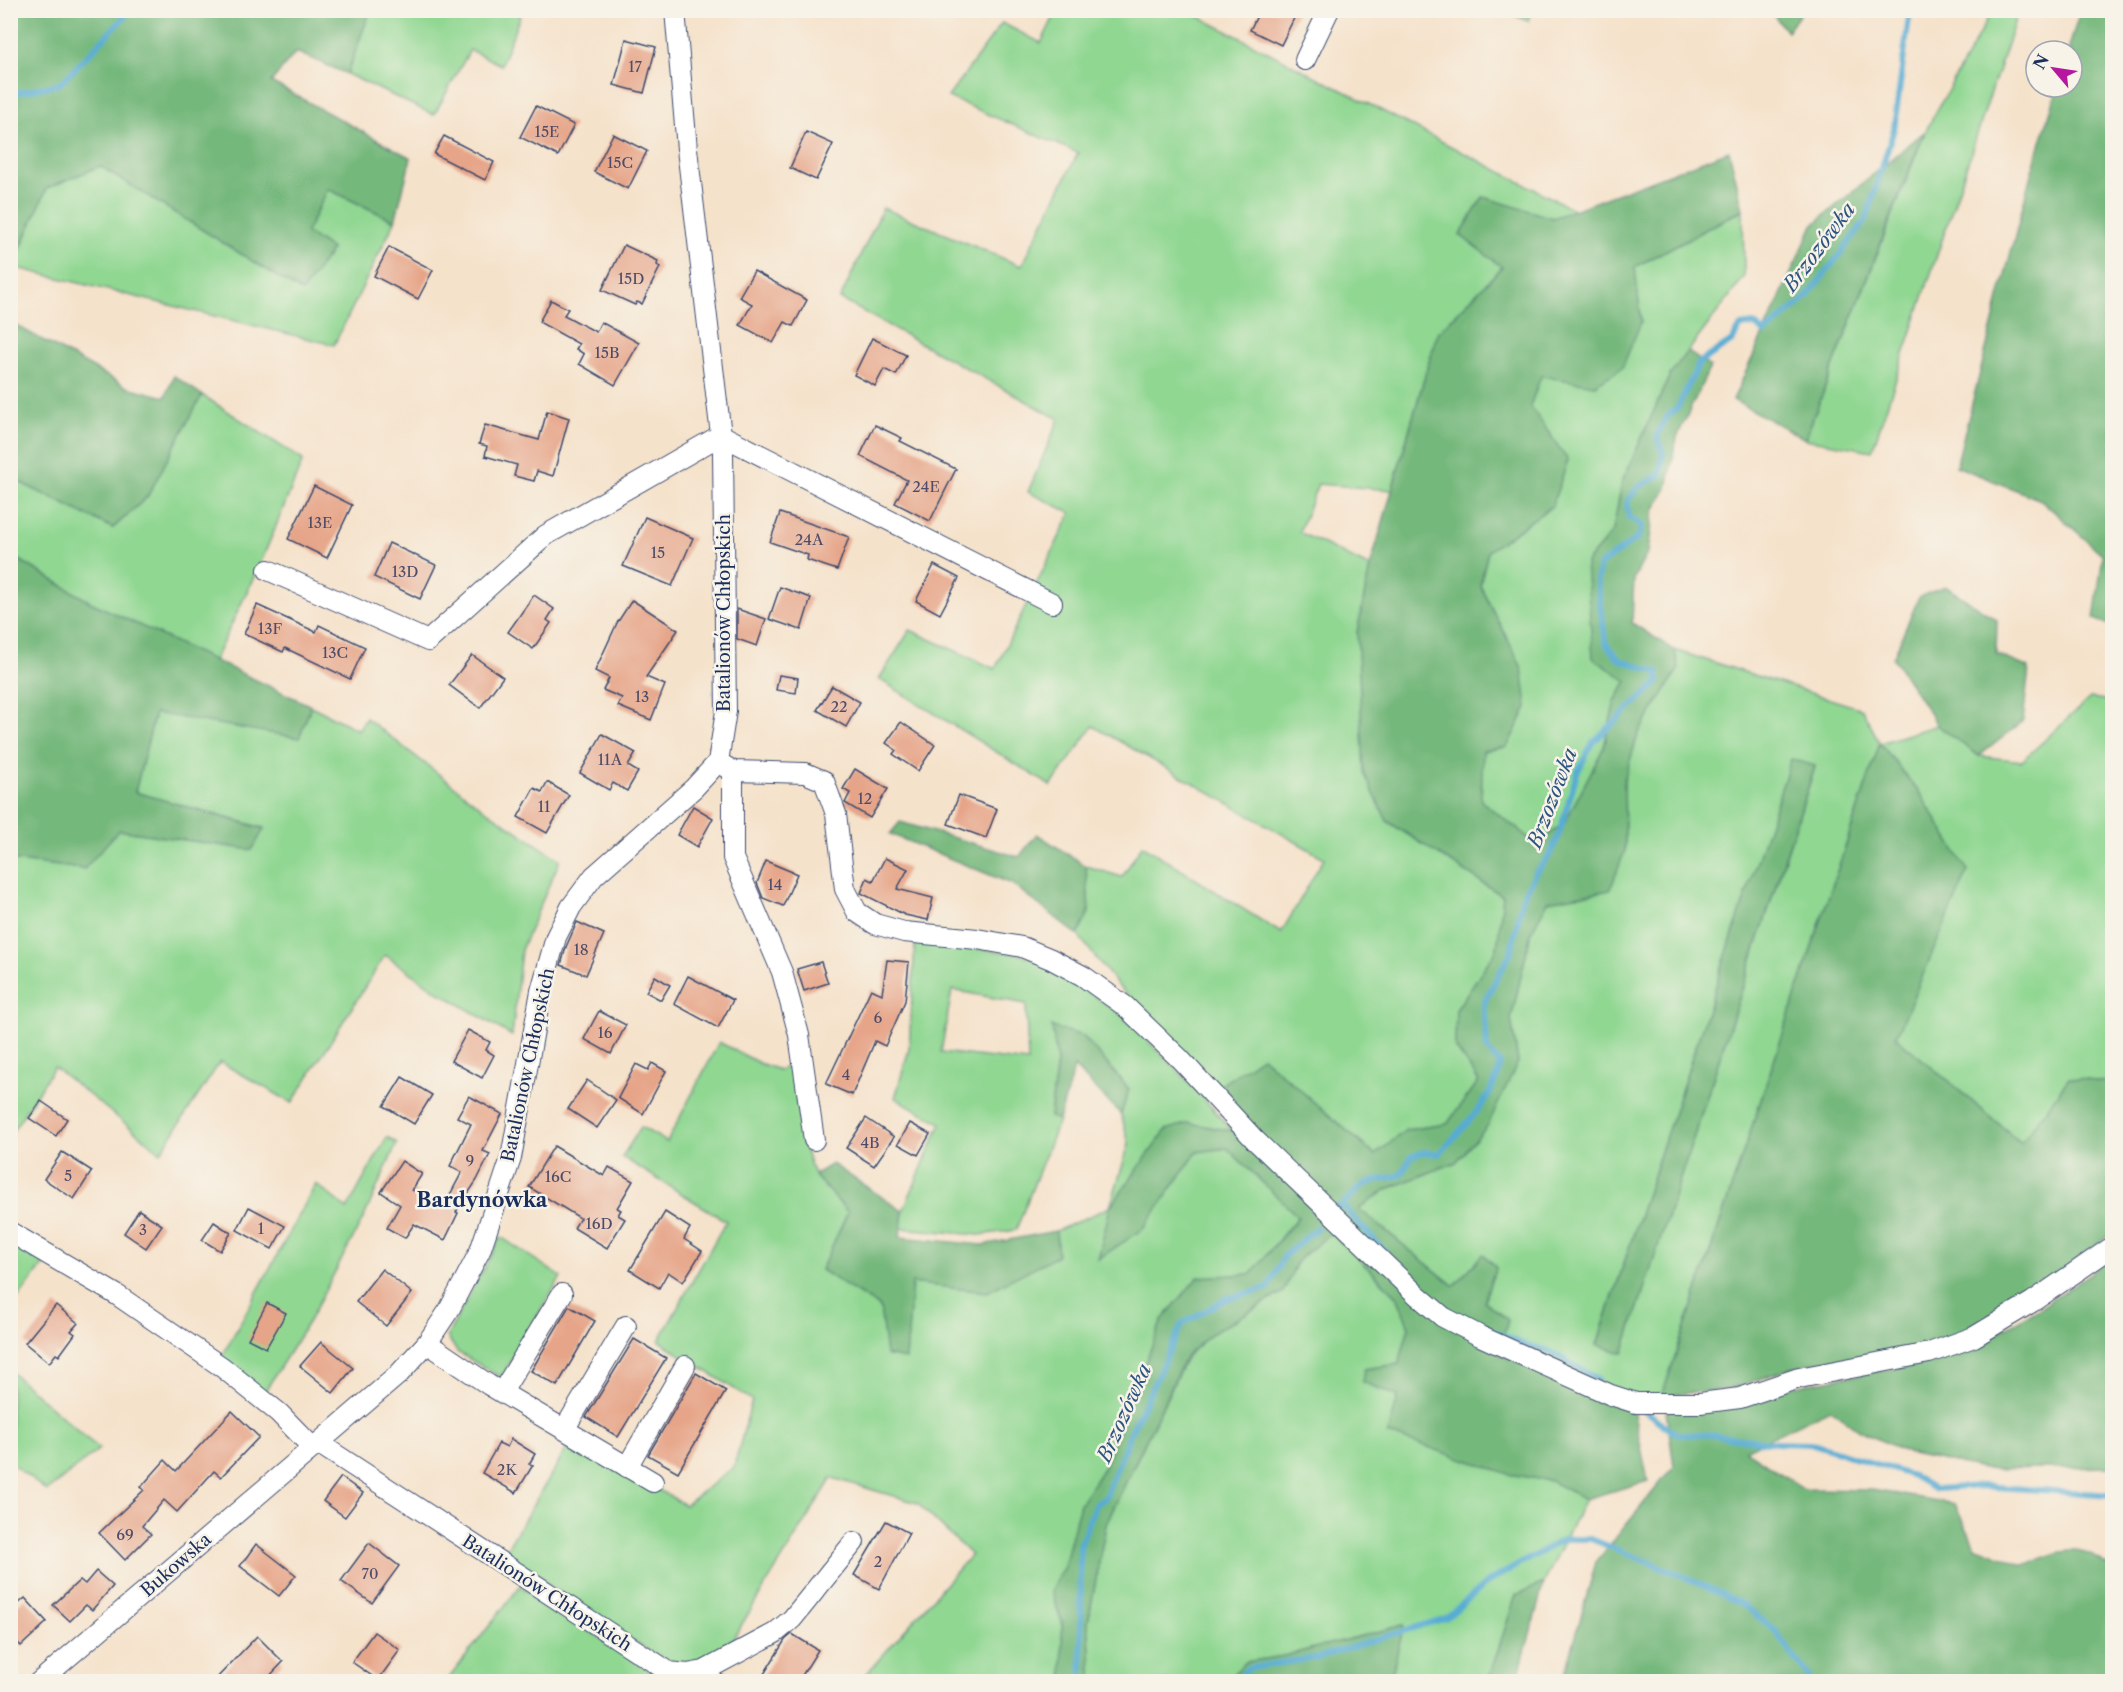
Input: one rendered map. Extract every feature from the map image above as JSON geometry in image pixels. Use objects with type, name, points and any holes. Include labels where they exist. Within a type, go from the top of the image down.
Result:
[{"type":"street","name":"Batalionów Chłopskich","points":[[316,1446],[398,1375],[427,1343],[449,1310],[480,1251],[511,1158],[541,991],[556,937],[571,907],[594,876],[694,788],[726,766],[723,452],[687,149],[675,10]]},
{"type":"street","points":[[1305,60],[1329,10]]},
{"type":"street","points":[[268,570],[429,640],[546,535],[721,435],[1052,603]]},
{"type":"street","points":[[814,1140],[799,1035],[782,972],[734,858],[726,766],[805,773],[824,781],[836,814],[845,889],[857,912],[875,924],[904,932],[977,939],[1022,947],[1083,976],[1125,1006],[1180,1059],[1255,1140],[1417,1295],[1443,1317],[1611,1395],[1636,1402],[1700,1403],[1740,1398],[1799,1378],[1929,1353],[1974,1337],[2032,1302],[2112,1247]]},
{"type":"street","name":"Batalionów Chłopskich","points":[[10,1232],[117,1295],[222,1367],[316,1446],[669,1672],[687,1674],[704,1671],[775,1633],[792,1619],[854,1542]]},
{"type":"street","points":[[502,1392],[562,1294]]},
{"type":"street","points":[[564,1428],[626,1326]]},
{"type":"street","points":[[427,1343],[502,1392],[652,1482]]},
{"type":"street","points":[[627,1467],[685,1366]]},
{"type":"street","name":"Bukowska","points":[[39,1682],[316,1446]]},
{"type":"green space","points":[[11,10],[370,11],[347,74],[296,52],[271,82],[411,158],[395,221],[328,189],[306,233],[332,249],[302,292],[100,166],[47,188],[11,269]]},
{"type":"green space","points":[[370,10],[522,11],[501,65],[470,50],[434,115],[347,74]]},
{"type":"green space","points":[[1057,11],[1188,11],[1575,210],[1553,218],[1437,334],[1392,490],[1318,484],[1299,532],[1370,567],[1357,633],[1387,821],[1503,896],[1497,949],[1456,1010],[1455,1047],[1479,1081],[1447,1124],[1406,1130],[1375,1155],[1262,1057],[1218,1087],[1120,988],[1078,935],[1089,912],[1086,866],[1122,877],[1142,845],[1281,933],[1324,858],[1093,726],[1051,786],[879,679],[910,630],[995,669],[1071,513],[1028,492],[1059,419],[840,299],[883,208],[1021,266],[1078,153],[948,97],[1002,23],[1041,43]]},
{"type":"green space","points":[[1505,11],[1531,11],[1528,21]]},
{"type":"green space","points":[[1770,11],[1802,11],[1787,32]]},
{"type":"green space","points":[[1992,11],[2018,11],[1872,451],[1805,439],[1925,132]]},
{"type":"green space","points":[[2080,11],[2112,11],[2112,626],[2094,619],[2103,555],[2041,500],[1956,466],[2031,174],[2054,99],[2084,99],[2084,39],[2072,39]]},
{"type":"green space","points":[[1924,132],[1805,439],[1733,400],[1813,225]]},
{"type":"green space","points":[[1729,151],[1743,209],[1635,267],[1641,322],[1622,368],[1595,385],[1541,376],[1530,406],[1568,460],[1552,506],[1488,551],[1480,585],[1522,668],[1527,707],[1507,747],[1483,751],[1481,801],[1537,844],[1565,822],[1604,747],[1615,701],[1627,681],[1593,658],[1586,563],[1613,531],[1622,482],[1670,375],[1687,351],[1710,367],[1677,437],[1667,488],[1654,510],[1648,552],[1634,578],[1632,623],[1674,650],[1679,668],[1638,734],[1624,780],[1625,850],[1610,890],[1548,901],[1531,932],[1511,1019],[1518,1062],[1488,1125],[1456,1162],[1387,1189],[1359,1209],[1454,1286],[1483,1254],[1496,1267],[1484,1301],[1508,1320],[1498,1353],[1590,1397],[1633,1409],[1648,1481],[1585,1499],[1551,1481],[1509,1474],[1388,1434],[1398,1396],[1362,1382],[1364,1369],[1399,1364],[1409,1327],[1397,1296],[1331,1233],[1298,1260],[1283,1292],[1211,1334],[1186,1356],[1106,1524],[1088,1622],[1092,1681],[1063,1681],[1062,1622],[1051,1591],[1064,1567],[1080,1504],[1104,1467],[1162,1320],[1198,1277],[1251,1274],[1298,1217],[1227,1148],[1197,1152],[1143,1229],[1098,1259],[1110,1207],[1166,1130],[1188,1123],[1233,1131],[1229,1101],[1218,1087],[1262,1057],[1375,1155],[1406,1130],[1447,1124],[1479,1081],[1455,1047],[1456,1010],[1497,949],[1503,896],[1387,821],[1364,773],[1357,633],[1370,567],[1437,334],[1502,267],[1460,235],[1483,197],[1553,218]]},
{"type":"green space","points":[[100,166],[302,292],[332,249],[306,233],[328,189],[395,221],[334,345],[13,267],[47,188]]},
{"type":"green space","points":[[1743,210],[1744,277],[1670,375],[1622,482],[1613,531],[1586,563],[1627,681],[1615,701],[1604,747],[1565,822],[1537,844],[1481,801],[1480,585],[1488,551],[1552,506],[1530,406],[1541,375],[1595,385],[1641,322],[1634,267]]},
{"type":"green space","points":[[10,322],[127,387],[165,397],[174,376],[202,395],[147,497],[113,528],[11,478]]},
{"type":"green space","points":[[202,395],[303,460],[262,560],[214,661],[90,602],[11,555],[11,478],[113,528],[147,497]]},
{"type":"green space","points":[[11,555],[90,602],[311,706],[299,738],[155,713],[135,792],[264,829],[252,850],[119,830],[84,869],[11,860]]},
{"type":"green space","points":[[1945,586],[1997,620],[1996,654],[2029,668],[2023,721],[1979,756],[1937,725],[1893,658],[1919,597]]},
{"type":"green space","points":[[1674,650],[1862,709],[1880,743],[1662,1396],[1625,1396],[1502,1337],[1508,1320],[1483,1301],[1496,1267],[1483,1255],[1454,1286],[1359,1209],[1387,1189],[1456,1162],[1518,1062],[1511,1019],[1531,932],[1548,901],[1625,850],[1624,780],[1638,734],[1679,668]],"holes":[[[1791,760],[1815,767],[1623,1353],[1597,1344]]]},
{"type":"green space","points":[[2090,698],[2112,701],[2112,1083],[2069,1078],[2022,1143],[1895,1037],[1967,871],[1921,795],[1880,743],[1937,725],[1979,756],[2022,761]]},
{"type":"green space","points":[[311,706],[358,730],[366,718],[484,809],[560,860],[521,950],[512,1036],[436,990],[385,955],[292,1103],[220,1062],[161,1152],[54,1067],[11,1134],[11,860],[84,869],[118,830],[252,850],[264,828],[135,792],[155,712],[299,738]]},
{"type":"green space","points":[[1880,743],[1921,795],[1968,871],[1896,1037],[2021,1143],[2069,1078],[2112,1083],[2112,1233],[2025,1298],[1971,1331],[1926,1346],[1798,1366],[1730,1389],[1662,1396]]},
{"type":"green space","points":[[1791,759],[1815,766],[1623,1353],[1597,1345]]},
{"type":"green space","points":[[900,822],[1019,857],[1037,834],[1086,866],[1089,912],[1078,935],[1012,884],[890,834]]},
{"type":"green space","points":[[915,941],[1019,954],[1049,964],[1119,1013],[1177,1069],[1233,1131],[1188,1123],[1143,1229],[1197,1152],[1227,1148],[1298,1216],[1251,1274],[1198,1277],[1104,1467],[1080,1504],[1064,1567],[1051,1591],[1062,1622],[1063,1681],[860,1681],[971,1555],[917,1503],[832,1478],[721,1658],[695,1666],[669,1664],[503,1555],[572,1440],[685,1505],[734,1467],[752,1400],[659,1341],[726,1221],[622,1157],[641,1127],[667,1142],[719,1042],[759,1063],[779,1070],[793,1064],[801,1137],[814,1175],[848,1212],[821,1270],[880,1307],[887,1356],[906,1358],[912,1283],[987,1292],[1057,1255],[1056,1231],[1110,1207],[1129,1144],[1121,1114],[1129,1089],[1053,1027],[1057,1062],[1050,1116],[1059,1120],[1016,1230],[979,1235],[901,1228],[903,1211],[941,1123],[895,1098],[909,1049]],"holes":[[[952,990],[1026,1004],[1028,1062],[941,1052]]]},
{"type":"green space","points":[[1052,1027],[1083,1036],[1129,1089],[1121,1114],[1074,1067],[1059,1120],[1050,1117],[1057,1062]]},
{"type":"green space","points":[[387,1137],[397,1143],[364,1217],[309,1321],[262,1396],[219,1362],[316,1184],[347,1209]]},
{"type":"green space","points":[[832,1164],[903,1211],[900,1237],[982,1245],[1056,1231],[1058,1255],[987,1292],[912,1283],[906,1359],[886,1355],[880,1307],[821,1270],[848,1212],[814,1175]]},
{"type":"green space","points":[[11,1229],[53,1252],[11,1308]]},
{"type":"green space","points":[[1331,1233],[1397,1296],[1409,1327],[1399,1364],[1365,1369],[1363,1382],[1398,1396],[1509,1474],[1551,1481],[1585,1499],[1544,1583],[1516,1595],[1488,1681],[1390,1681],[1403,1625],[1284,1656],[1246,1662],[1226,1681],[1092,1682],[1088,1622],[1106,1524],[1187,1356],[1211,1334],[1283,1292],[1298,1260]]},
{"type":"green space","points":[[501,1237],[561,1277],[501,1377],[457,1352],[447,1336]]},
{"type":"green space","points":[[2112,1258],[2112,1467],[1983,1469],[1907,1453],[1859,1430],[1830,1409],[1745,1450],[1804,1489],[1872,1490],[1955,1504],[1975,1546],[2024,1565],[2069,1551],[2079,1551],[2100,1560],[2112,1568],[2112,1681],[1639,1682],[1624,1675],[1621,1681],[1563,1682],[1596,1562],[1674,1466],[1666,1411],[1927,1363],[1974,1346],[2034,1312]]},
{"type":"green space","points":[[11,1372],[99,1449],[47,1491],[11,1463]]},
{"type":"green space","points":[[1544,1583],[1517,1681],[1488,1681],[1516,1595]]},
{"type":"green space","points":[[520,1586],[667,1681],[446,1682]]},
{"type":"green space","points":[[1404,1625],[1390,1681],[1226,1681],[1246,1662],[1284,1656]]},
{"type":"green space","points":[[724,1671],[742,1681],[704,1682]]},
{"type":"building","points":[[1260,10],[1298,10],[1281,45],[1250,30]]},
{"type":"building","points":[[626,39],[656,47],[644,93],[614,85]]},
{"type":"building","points":[[536,106],[574,125],[558,156],[520,137]]},
{"type":"building","points":[[806,132],[833,144],[816,180],[790,168]]},
{"type":"building","points":[[613,134],[647,151],[628,189],[594,172]]},
{"type":"building","points":[[444,136],[494,162],[485,180],[434,154]]},
{"type":"building","points":[[624,245],[658,261],[657,265],[660,267],[642,304],[637,302],[635,305],[602,290]]},
{"type":"building","points":[[389,247],[433,270],[418,299],[374,276]]},
{"type":"building","points":[[754,271],[807,300],[793,326],[785,322],[773,343],[740,325],[752,304],[739,297]]},
{"type":"building","points":[[551,300],[568,309],[564,315],[596,332],[601,322],[639,343],[615,385],[579,364],[584,354],[576,349],[579,344],[539,322]]},
{"type":"building","points":[[872,338],[906,355],[896,375],[884,369],[875,386],[854,375]]},
{"type":"building","points":[[547,411],[569,418],[553,476],[537,471],[534,481],[514,476],[517,465],[485,456],[487,446],[479,444],[485,425],[539,440]]},
{"type":"building","points":[[875,425],[902,438],[900,441],[956,469],[930,521],[895,503],[907,480],[860,456]]},
{"type":"building","points":[[314,486],[352,505],[327,558],[288,539]]},
{"type":"building","points":[[780,513],[849,537],[837,570],[807,560],[808,555],[770,542]]},
{"type":"building","points":[[645,517],[693,538],[672,586],[623,566]]},
{"type":"building","points":[[389,543],[436,565],[420,599],[374,577]]},
{"type":"building","points":[[934,565],[959,578],[940,614],[916,601]]},
{"type":"building","points":[[780,587],[811,598],[801,630],[769,619]]},
{"type":"building","points":[[534,595],[554,609],[547,620],[551,623],[533,649],[508,632]]},
{"type":"building","points":[[632,600],[678,630],[646,677],[665,685],[651,720],[618,706],[622,698],[603,690],[609,678],[595,671],[617,623]]},
{"type":"building","points":[[257,605],[316,632],[319,625],[365,647],[350,679],[285,648],[283,652],[244,634]]},
{"type":"building","points":[[737,609],[766,619],[757,646],[737,639]]},
{"type":"building","points":[[472,655],[503,677],[480,708],[449,685]]},
{"type":"building","points":[[779,675],[798,678],[796,693],[776,690]]},
{"type":"building","points":[[832,686],[860,702],[846,727],[817,710]]},
{"type":"building","points":[[901,722],[935,745],[918,771],[893,754],[896,750],[886,743]]},
{"type":"building","points":[[602,734],[636,753],[628,766],[638,772],[627,791],[613,783],[609,790],[580,773]]},
{"type":"building","points":[[855,769],[888,789],[870,818],[845,803],[850,793],[843,789]]},
{"type":"building","points":[[547,782],[569,795],[547,833],[518,817],[534,788],[542,792]]},
{"type":"building","points":[[959,795],[997,809],[986,838],[948,824]]},
{"type":"building","points":[[693,806],[713,818],[697,847],[677,835]]},
{"type":"building","points":[[885,858],[908,869],[897,889],[933,898],[928,920],[905,915],[861,893],[867,878],[873,881]]},
{"type":"building","points":[[766,861],[797,874],[783,906],[763,898],[757,883]]},
{"type":"building","points":[[577,922],[604,934],[586,975],[561,965]]},
{"type":"building","points":[[887,960],[909,962],[905,1001],[885,1046],[875,1041],[852,1095],[826,1084],[871,989],[882,994]]},
{"type":"building","points":[[821,962],[828,983],[804,991],[797,969]]},
{"type":"building","points":[[655,976],[670,985],[661,1000],[646,992]]},
{"type":"building","points":[[688,976],[733,1000],[718,1028],[674,1004]]},
{"type":"building","points":[[599,1011],[626,1025],[611,1054],[584,1039]]},
{"type":"building","points":[[468,1030],[490,1042],[486,1050],[494,1055],[482,1078],[451,1061]]},
{"type":"building","points":[[652,1063],[666,1071],[643,1114],[618,1098],[636,1064],[648,1070]]},
{"type":"building","points":[[402,1077],[432,1095],[414,1124],[384,1106]]},
{"type":"building","points":[[587,1080],[616,1100],[597,1128],[568,1109]]},
{"type":"building","points":[[469,1096],[502,1114],[483,1151],[490,1154],[477,1180],[456,1212],[458,1213],[445,1240],[414,1224],[405,1238],[387,1228],[400,1205],[381,1192],[402,1161],[422,1174],[412,1190],[444,1206],[462,1172],[450,1166],[471,1124],[457,1117]]},
{"type":"building","points":[[41,1101],[67,1119],[56,1136],[29,1118]]},
{"type":"building","points":[[866,1118],[894,1137],[874,1166],[846,1148]]},
{"type":"building","points":[[910,1123],[930,1134],[918,1155],[898,1144]]},
{"type":"building","points":[[554,1146],[604,1176],[609,1167],[633,1181],[617,1208],[621,1210],[618,1215],[625,1219],[607,1248],[574,1228],[580,1218],[529,1187]]},
{"type":"building","points":[[62,1152],[92,1171],[74,1199],[44,1179]]},
{"type":"building","points":[[249,1207],[285,1226],[272,1249],[237,1230]]},
{"type":"building","points":[[139,1210],[162,1225],[146,1248],[124,1233]]},
{"type":"building","points":[[665,1212],[690,1228],[684,1239],[702,1251],[683,1282],[668,1272],[659,1288],[630,1270]]},
{"type":"building","points":[[214,1222],[231,1233],[220,1251],[202,1240]]},
{"type":"building","points":[[382,1269],[412,1293],[386,1326],[356,1302]]},
{"type":"building","points":[[267,1303],[286,1313],[266,1348],[248,1339]]},
{"type":"building","points":[[56,1305],[78,1323],[71,1331],[75,1334],[59,1356],[56,1354],[49,1363],[25,1343]]},
{"type":"building","points":[[569,1306],[595,1321],[557,1386],[531,1371]]},
{"type":"building","points":[[634,1339],[666,1358],[618,1437],[586,1417]]},
{"type":"building","points":[[321,1342],[353,1368],[333,1393],[300,1366]]},
{"type":"building","points":[[696,1373],[726,1391],[678,1472],[648,1455]]},
{"type":"building","points":[[232,1411],[259,1437],[221,1477],[214,1471],[177,1512],[164,1500],[142,1526],[151,1534],[125,1560],[99,1533],[144,1490],[141,1487],[165,1460],[176,1471]]},
{"type":"building","points":[[511,1439],[535,1454],[529,1464],[533,1465],[516,1493],[482,1473],[499,1443],[507,1447]]},
{"type":"building","points":[[341,1477],[363,1493],[345,1517],[323,1501]]},
{"type":"building","points":[[886,1521],[909,1533],[879,1589],[854,1575]]},
{"type":"building","points":[[369,1543],[399,1566],[372,1603],[341,1581]]},
{"type":"building","points":[[256,1544],[296,1575],[279,1596],[240,1566]]},
{"type":"building","points":[[96,1571],[113,1586],[92,1610],[86,1605],[70,1621],[53,1605],[80,1580],[85,1584]]},
{"type":"building","points":[[25,1598],[47,1622],[21,1646],[10,1635],[10,1611]]},
{"type":"building","points":[[374,1632],[400,1650],[378,1680],[352,1662]]},
{"type":"building","points":[[792,1634],[818,1650],[798,1682],[759,1682],[785,1640]]},
{"type":"building","points":[[257,1636],[283,1662],[264,1682],[213,1682]]},
{"type":"waterway","points":[[10,94],[60,84],[131,10]]},
{"type":"waterway","name":"Brzozówka","points":[[1337,1208],[1364,1184],[1401,1175],[1412,1156],[1424,1152],[1439,1154],[1476,1113],[1491,1090],[1500,1064],[1487,1049],[1484,1002],[1511,952],[1523,897],[1536,872],[1550,855],[1559,834],[1577,773],[1592,743],[1658,682],[1658,672],[1620,660],[1606,644],[1597,581],[1600,565],[1639,537],[1642,524],[1629,518],[1627,502],[1638,487],[1660,475],[1663,454],[1657,435],[1666,418],[1678,407],[1699,363],[1732,341],[1741,326],[1754,324],[1765,333],[1806,298],[1866,220],[1894,129],[1910,10]]},
{"type":"waterway","points":[[1342,1205],[1387,1254]]},
{"type":"waterway","name":"Brzozówka","points":[[1082,1682],[1080,1546],[1095,1505],[1105,1498],[1130,1434],[1182,1324],[1226,1299],[1268,1288],[1284,1256],[1317,1228]]},
{"type":"waterway","points":[[1488,1329],[1525,1345],[1549,1351],[1598,1379]]},
{"type":"waterway","points":[[1644,1410],[1673,1432],[1683,1435],[1702,1434],[1778,1443],[1813,1444],[1913,1476],[1935,1489],[1982,1486],[2112,1495]]},
{"type":"waterway","points":[[1234,1682],[1249,1668],[1319,1657],[1446,1618],[1488,1582],[1564,1539],[1591,1539],[1685,1577],[1742,1604],[1777,1632],[1809,1676],[1810,1682]]},
{"type":"district","name":"Bardynówka","points":[[482,1200]]}]
